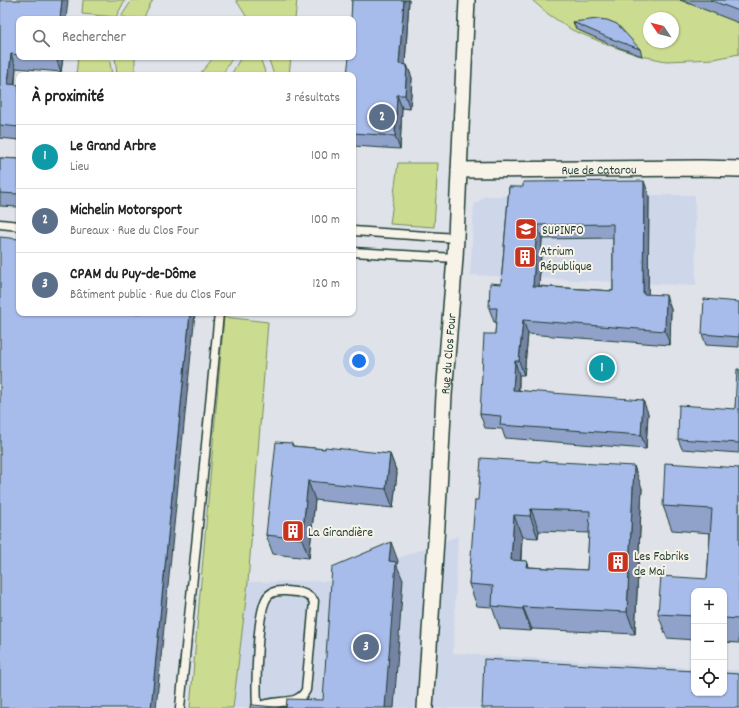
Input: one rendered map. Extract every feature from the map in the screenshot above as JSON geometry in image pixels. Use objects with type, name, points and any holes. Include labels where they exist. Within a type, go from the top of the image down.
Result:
[{"type":"street","name":"Rue du Clos Four","points":[[424,708],[438,509],[444,396],[455,258],[467,0]]},
{"type":"street","name":"Rue de Catarou","points":[[459,170],[739,169]]},
{"type":"lane","points":[[0,224],[16,226]]},
{"type":"lane","points":[[356,231],[456,238]]},
{"type":"lane","points":[[356,252],[455,258]]},
{"type":"lane","points":[[180,708],[219,316]]},
{"type":"lane","points":[[275,591],[301,592],[309,595],[314,601],[306,690],[303,698],[299,703],[294,705],[269,704],[256,707],[258,646],[262,606],[268,595],[275,591]]},
{"type":"shaded area","points":[[695,195],[696,286],[470,275],[474,205],[485,196]]},
{"type":"shaded area","points":[[458,536],[453,653],[691,668],[691,696],[727,696],[727,670],[739,670],[739,708],[233,708],[248,582],[335,581]]},
{"type":"green space","points":[[83,0],[125,0],[117,16],[82,14]]},
{"type":"green space","points":[[132,0],[153,0],[145,16],[122,16]]},
{"type":"green space","points":[[236,0],[297,0],[295,16],[246,16]]},
{"type":"green space","points":[[532,0],[739,0],[739,54],[714,59],[666,61],[637,55],[572,30],[548,14]]},
{"type":"green space","points":[[78,60],[110,60],[112,72],[76,72]]},
{"type":"green space","points":[[115,60],[135,60],[135,72],[117,72]]},
{"type":"green space","points":[[212,60],[231,60],[224,72],[202,72]]},
{"type":"green space","points":[[239,60],[261,60],[265,72],[233,72]]},
{"type":"green space","points":[[269,60],[291,60],[289,72],[273,72]]},
{"type":"green space","points":[[398,163],[438,163],[434,227],[390,224]]},
{"type":"green space","points":[[224,317],[268,322],[248,582],[233,708],[190,708]]},
{"type":"building","points":[[0,0],[62,0],[60,16],[16,16],[16,55],[11,54],[8,84],[16,85],[16,127],[0,125]]},
{"type":"building","points":[[352,0],[404,0],[399,64],[407,65],[405,95],[397,95],[395,136],[356,133],[356,72],[347,72],[349,60],[356,60],[356,16],[351,16]]},
{"type":"building","points":[[710,0],[739,0],[739,11]]},
{"type":"building","points":[[598,19],[607,20],[617,24],[640,49],[609,38],[573,22]]},
{"type":"building","points":[[0,158],[16,159],[16,194],[0,193]]},
{"type":"building","points":[[644,181],[643,294],[666,295],[665,331],[523,320],[519,361],[515,361],[513,390],[643,400],[641,435],[500,425],[501,416],[480,414],[484,334],[495,334],[497,308],[489,308],[490,283],[501,284],[509,187],[523,187],[523,182]],"holes":[[[613,224],[613,291],[533,286],[537,225]]]},
{"type":"building","points":[[0,237],[16,239],[16,316],[190,316],[151,708],[0,708]]},
{"type":"building","points":[[704,299],[739,302],[739,337],[702,334]]},
{"type":"building","points":[[737,369],[739,369],[739,443],[678,439],[679,405],[735,409]]},
{"type":"building","points":[[276,442],[292,443],[292,446],[325,449],[325,447],[390,454],[386,489],[308,481],[302,539],[266,535]]},
{"type":"building","points":[[481,458],[634,466],[627,612],[523,607],[523,609],[492,606],[493,586],[469,584],[475,500],[478,500]],"holes":[[[531,509],[590,511],[587,570],[526,567],[527,561],[511,560],[514,515],[530,516]]]},
{"type":"building","points":[[665,463],[739,468],[739,619],[727,618],[727,588],[691,588],[691,616],[658,614],[661,576],[707,579],[712,509],[663,506]]},
{"type":"building","points":[[391,542],[389,561],[396,562],[385,708],[286,708],[287,699],[323,700],[332,567]]},
{"type":"building","points":[[484,659],[691,671],[691,696],[727,696],[727,673],[739,674],[739,708],[482,708]]},
{"type":"building","points":[[253,705],[286,708],[252,708]]},
{"type":"place","name":"Michelin Motorsport","points":[[382,117]]},
{"type":"place","name":"SUPINFO","points":[[526,229]]},
{"type":"place","name":"Atrium République","points":[[525,257]]},
{"type":"place","name":"Le Grand Arbre","points":[[602,368]]},
{"type":"place","name":"La Girandière","points":[[293,531]]},
{"type":"place","name":"Les Fabriks de Mai","points":[[618,562]]},
{"type":"place","name":"CPAM du Puy-de-Dôme","points":[[366,647]]}]
